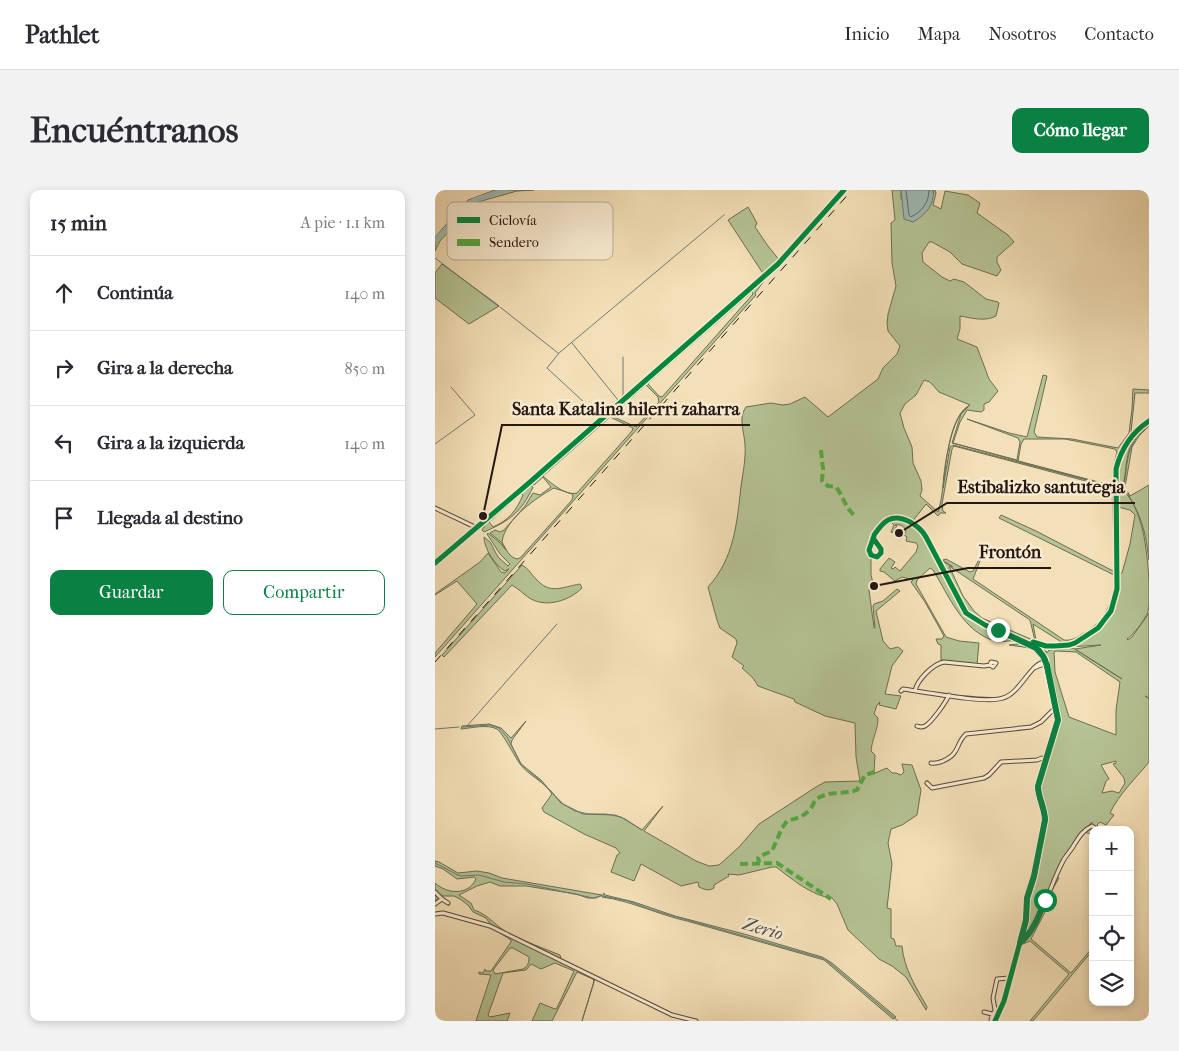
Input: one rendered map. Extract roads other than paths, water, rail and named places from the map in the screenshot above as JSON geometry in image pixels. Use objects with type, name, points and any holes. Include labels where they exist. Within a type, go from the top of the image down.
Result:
[{"type":"street","points":[[435,563],[778,264],[844,190]]},
{"type":"street","points":[[435,508],[477,528]]},
{"type":"street","points":[[873,538],[882,551],[876,557],[869,552],[873,538],[885,522],[890,519],[901,519],[909,522],[924,534],[966,613],[985,625],[1038,649],[1049,673],[1058,721],[1038,789],[1045,820],[1034,876],[1027,898],[1026,920],[1002,1005],[995,1021]]},
{"type":"street","points":[[901,691],[903,689],[993,700],[1002,699],[1016,691],[1038,665],[1040,658],[1038,649]]},
{"type":"street","points":[[915,691],[919,682],[940,663],[990,665]]},
{"type":"street","points":[[1038,665],[1046,663]]},
{"type":"street","points":[[1038,665],[1049,673]]},
{"type":"street","points":[[917,726],[925,725],[949,695]]},
{"type":"street","points":[[1050,714],[1053,699]]},
{"type":"street","points":[[931,763],[935,764],[953,756],[962,738],[967,734],[1031,727],[1057,711]]},
{"type":"street","points":[[1050,714],[1058,721]]},
{"type":"street","points":[[1039,759],[1049,751]]},
{"type":"street","points":[[1039,759],[1043,767]]},
{"type":"street","points":[[927,783],[932,788],[987,777],[1001,762],[1039,759],[1045,761]]},
{"type":"street","points":[[1020,943],[1027,937],[1037,920],[1064,859],[1082,832],[1089,826]]},
{"type":"street","points":[[435,892],[448,903]]},
{"type":"street","points":[[435,904],[442,899]]},
{"type":"street","points":[[435,914],[447,914],[490,926],[672,1015],[696,1021]]},
{"type":"street","points":[[995,1010],[993,998],[996,981],[1009,978]]},
{"type":"street","points":[[991,1021],[992,1014],[1002,1005]]},
{"type":"street","points":[[984,1012],[992,1014]]},
{"type":"water","points":[[901,190],[933,190],[931,205],[913,222],[904,219]]},
{"type":"waterway","points":[[472,202],[505,190]]},
{"type":"waterway","points":[[623,357],[623,397],[600,417],[547,368],[559,353],[724,215]]},
{"type":"waterway","points":[[435,240],[447,228]]},
{"type":"waterway","points":[[435,258],[498,306]]},
{"type":"waterway","points":[[500,307],[558,353]]},
{"type":"waterway","points":[[572,343],[618,400]]},
{"type":"waterway","points":[[435,444],[475,415],[451,387]]},
{"type":"waterway","points":[[467,726],[557,624]]},
{"type":"waterway","points":[[462,727],[490,725],[499,728],[507,737],[521,764],[563,804],[575,811],[621,817],[642,830]]},
{"type":"waterway","points":[[435,729],[459,727]]},
{"type":"waterway","name":"Zerio","points":[[435,863],[460,876],[479,875],[504,882],[527,884],[593,898],[601,896]]},
{"type":"waterway","name":"Zerio","points":[[603,896],[628,901],[652,910],[825,959],[898,1021]]},
{"type":"railway","points":[[435,662],[852,190]]},
{"type":"place","name":"Santa Katalina hilerri zaharra","points":[[483,516]]},
{"type":"place","name":"Estibalizko santutegia","points":[[899,533]]},
{"type":"place","name":"Frontón","points":[[874,586]]}]
